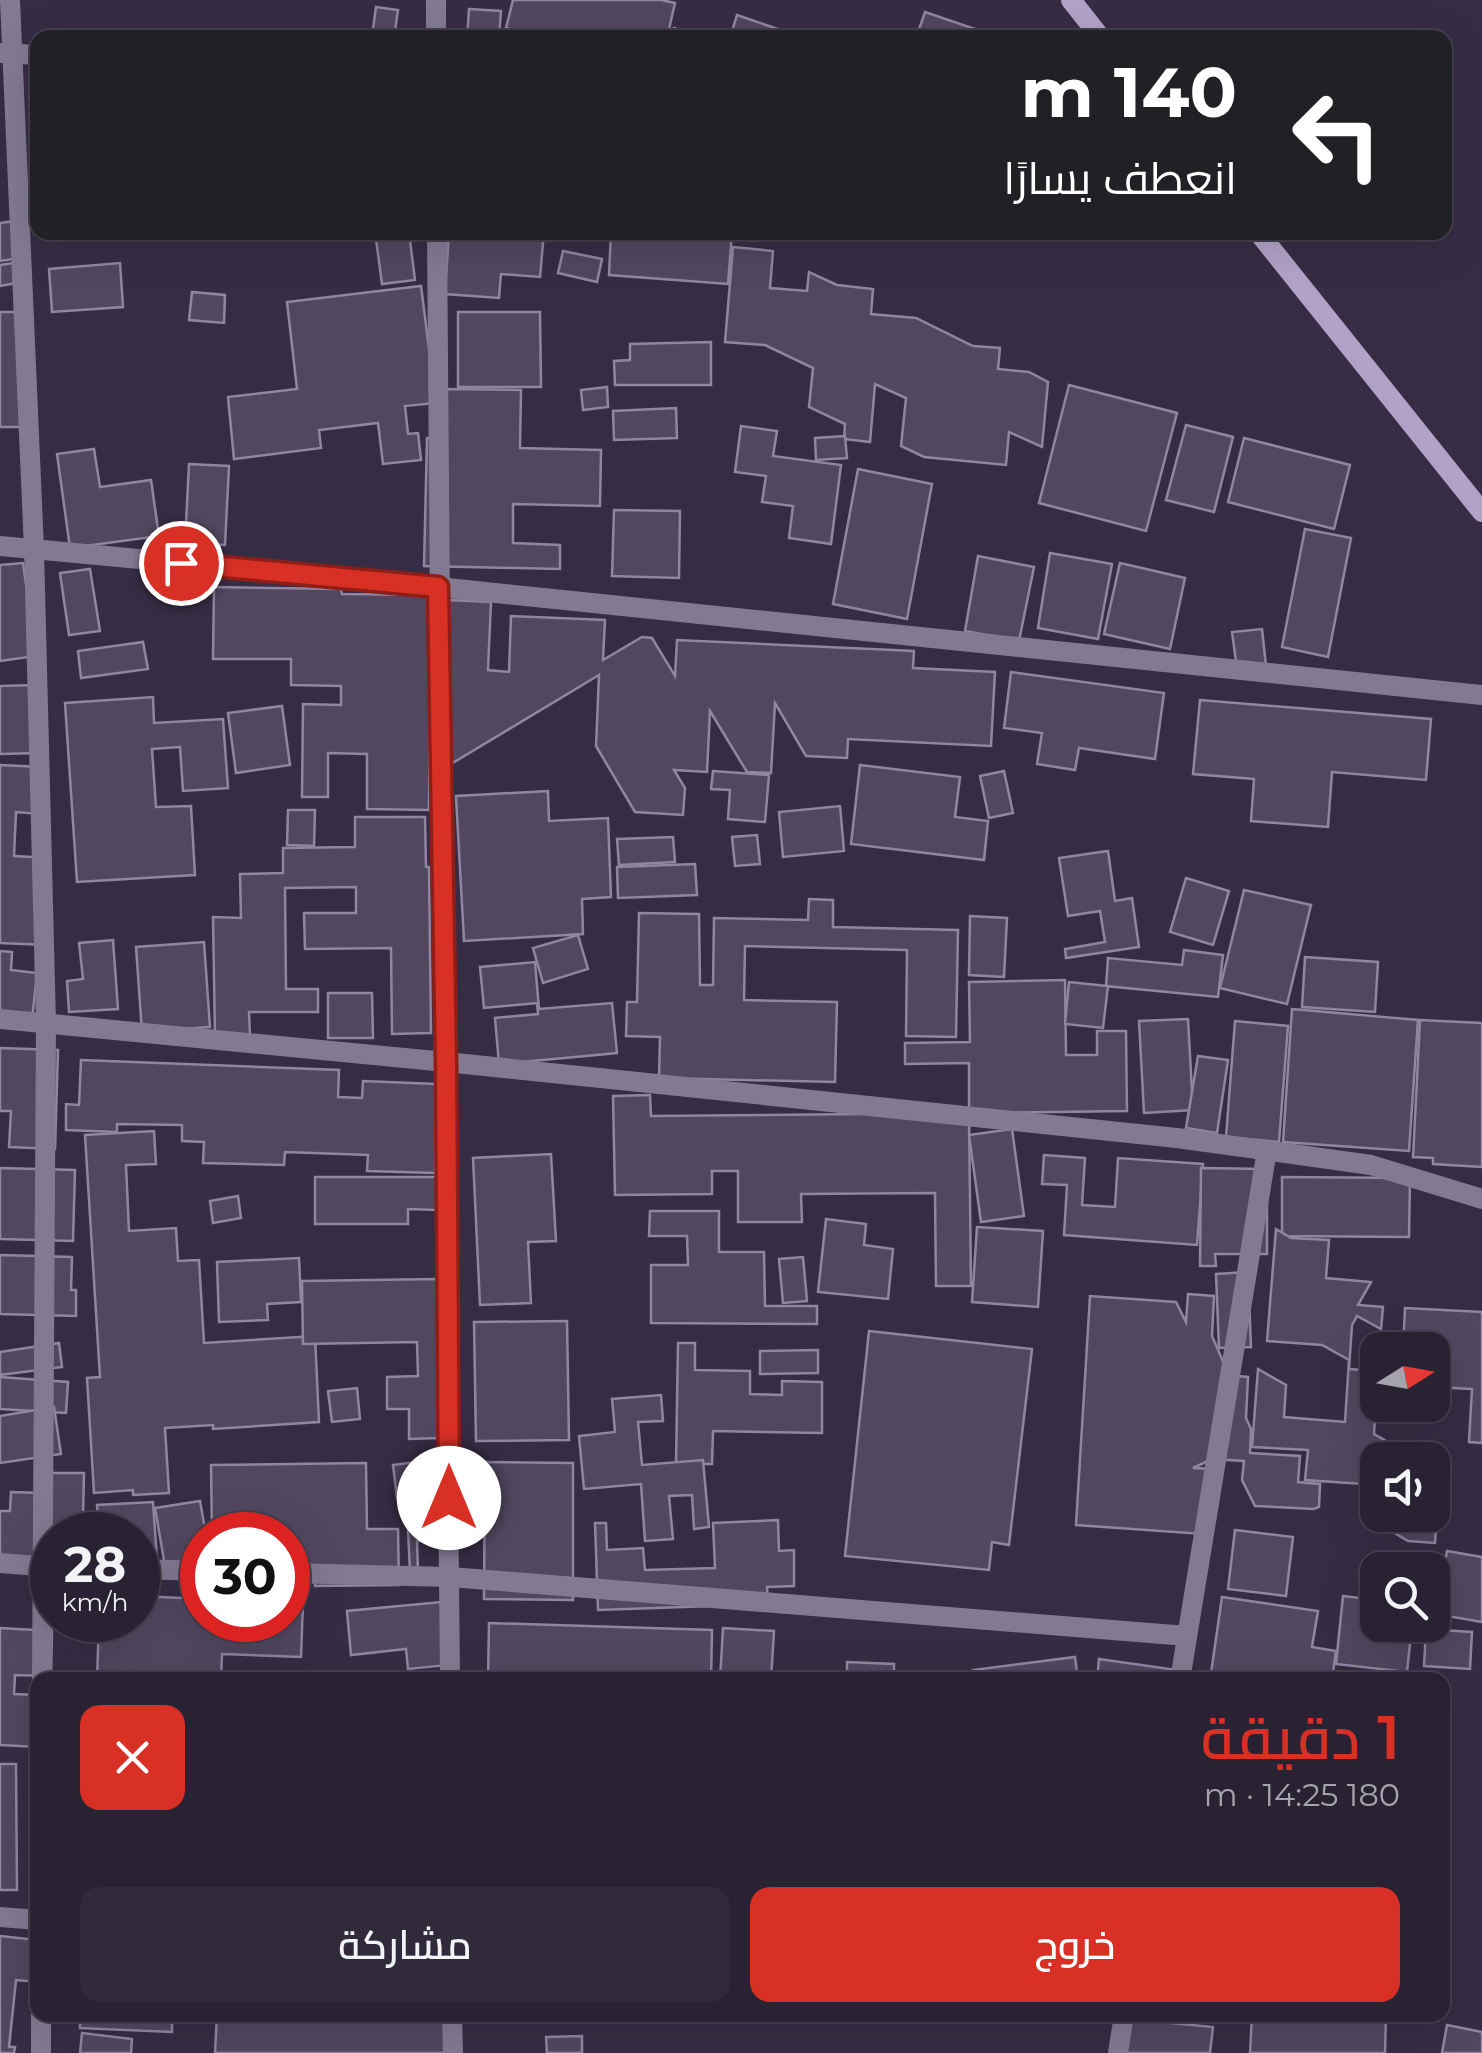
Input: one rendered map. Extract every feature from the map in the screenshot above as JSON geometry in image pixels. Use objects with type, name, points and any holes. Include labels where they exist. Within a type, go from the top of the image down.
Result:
[{"type":"main road","points":[[1071,0],[1095,30]]},
{"type":"main road","points":[[1264,240],[1482,512]]},
{"type":"street","points":[[10,0],[6,53],[34,549],[46,1024],[48,1512]]},
{"type":"street","points":[[436,0],[436,30]]},
{"type":"street","points":[[437,240],[450,1672]]},
{"type":"street","points":[[0,546],[438,587],[1482,695]]},
{"type":"street","points":[[0,1019],[1177,1138],[1371,1165],[1482,1199]]},
{"type":"street","points":[[1181,1672],[1267,1150]]},
{"type":"street","points":[[0,1564],[30,1566]]},
{"type":"street","points":[[310,1574],[450,1577],[1187,1636]]},
{"type":"street","points":[[42,1672],[44,1642]]},
{"type":"street","points":[[0,1917],[30,1919]]},
{"type":"street","points":[[41,2053],[42,2022]]},
{"type":"street","points":[[452,2022],[453,2053]]},
{"type":"street","points":[[1118,2053],[1123,2022]]},
{"type":"building","points":[[513,0],[675,3],[669,30],[506,28]]},
{"type":"building","points":[[376,7],[398,10],[395,30],[373,30]]},
{"type":"building","points":[[469,9],[501,11],[500,30],[468,30]]},
{"type":"building","points":[[925,12],[978,30],[919,30]]},
{"type":"building","points":[[737,15],[781,30],[732,30]]},
{"type":"building","points":[[15,221],[20,258],[0,261],[0,223]]},
{"type":"building","points":[[376,240],[410,240],[415,280],[382,284]]},
{"type":"building","points":[[448,240],[543,240],[540,277],[501,274],[499,298],[445,294]]},
{"type":"building","points":[[611,240],[731,240],[728,284],[609,275]]},
{"type":"building","points":[[733,247],[773,251],[770,288],[807,291],[809,272],[837,285],[873,289],[871,314],[916,318],[973,346],[1000,348],[998,369],[1029,372],[1048,382],[1042,447],[1009,432],[1006,465],[924,457],[901,446],[906,398],[875,384],[870,442],[844,439],[845,424],[809,407],[813,368],[765,345],[725,342]]},
{"type":"building","points":[[563,251],[602,259],[597,282],[558,273]]},
{"type":"building","points":[[20,262],[22,282],[0,286],[0,265]]},
{"type":"building","points":[[120,263],[123,307],[52,312],[49,269]]},
{"type":"building","points":[[421,286],[436,403],[405,406],[408,434],[418,433],[421,460],[383,464],[378,423],[319,430],[321,448],[234,459],[228,397],[297,389],[287,302]]},
{"type":"building","points":[[192,292],[225,295],[224,323],[189,320]]},
{"type":"building","points":[[0,312],[29,312],[29,427],[0,427]]},
{"type":"building","points":[[458,312],[540,312],[541,387],[458,387]]},
{"type":"building","points":[[711,342],[711,385],[615,385],[614,361],[630,360],[630,344]]},
{"type":"building","points":[[1069,385],[1177,413],[1146,531],[1039,503]]},
{"type":"building","points":[[607,387],[608,407],[583,410],[581,390]]},
{"type":"building","points":[[445,389],[521,390],[520,448],[601,450],[600,506],[513,504],[513,543],[560,545],[560,569],[424,566],[427,438],[443,439]]},
{"type":"building","points":[[676,408],[677,438],[614,440],[613,411]]},
{"type":"building","points":[[1186,425],[1233,437],[1214,512],[1166,500]]},
{"type":"building","points":[[741,426],[777,431],[773,456],[841,465],[831,544],[789,538],[793,506],[762,502],[766,476],[735,472]]},
{"type":"building","points":[[845,436],[847,458],[816,460],[815,438]]},
{"type":"building","points":[[1244,438],[1350,465],[1334,529],[1228,502]]},
{"type":"building","points":[[94,449],[100,487],[151,480],[159,536],[70,548],[57,454]]},
{"type":"building","points":[[189,464],[229,466],[225,545],[185,543]]},
{"type":"building","points":[[858,469],[932,484],[907,619],[833,604]]},
{"type":"building","points":[[614,510],[680,511],[679,578],[612,576]]},
{"type":"building","points":[[1305,529],[1351,538],[1328,657],[1282,647]]},
{"type":"building","points":[[1050,553],[1112,564],[1098,639],[1038,628]]},
{"type":"building","points":[[978,556],[1034,567],[1019,641],[965,631]]},
{"type":"building","points":[[23,563],[36,656],[0,661],[0,565]]},
{"type":"building","points":[[1120,563],[1185,578],[1170,649],[1104,634]]},
{"type":"building","points":[[90,569],[100,631],[69,635],[60,573]]},
{"type":"building","points":[[214,587],[431,595],[429,810],[367,809],[367,754],[328,753],[328,797],[302,797],[303,704],[341,705],[341,686],[291,685],[291,659],[213,659]]},
{"type":"building","points":[[449,600],[491,602],[488,670],[509,672],[511,616],[605,620],[603,660],[642,637],[652,638],[675,676],[677,640],[914,651],[913,668],[995,672],[991,746],[848,739],[847,758],[806,756],[775,703],[771,773],[747,772],[710,711],[707,772],[674,770],[685,788],[683,815],[635,812],[596,746],[599,675],[451,764],[441,764]]},
{"type":"building","points":[[1262,629],[1266,666],[1237,669],[1232,632]]},
{"type":"building","points":[[143,642],[148,669],[81,678],[78,651]]},
{"type":"building","points":[[1011,672],[1164,693],[1155,759],[1079,748],[1075,770],[1037,764],[1042,733],[1004,728]]},
{"type":"building","points":[[37,685],[39,753],[0,754],[0,686]]},
{"type":"building","points":[[153,697],[154,723],[223,719],[228,788],[183,791],[180,747],[152,749],[156,807],[191,806],[195,875],[77,882],[65,703]]},
{"type":"building","points":[[1200,700],[1431,719],[1426,780],[1332,772],[1328,827],[1251,821],[1254,779],[1193,774]]},
{"type":"building","points":[[282,706],[290,765],[236,773],[228,713]]},
{"type":"building","points":[[0,765],[42,767],[40,814],[16,812],[14,856],[50,858],[46,945],[0,943]]},
{"type":"building","points":[[860,765],[960,777],[955,817],[988,821],[984,860],[851,844]]},
{"type":"building","points":[[713,771],[769,775],[765,822],[728,819],[730,790],[711,789]]},
{"type":"building","points":[[1004,771],[1013,813],[989,818],[980,776]]},
{"type":"building","points":[[548,791],[549,821],[608,818],[611,897],[582,899],[583,934],[464,941],[456,796]]},
{"type":"building","points":[[840,806],[844,851],[783,857],[779,812]]},
{"type":"building","points":[[288,810],[315,810],[314,846],[287,845]]},
{"type":"building","points":[[355,817],[425,817],[431,1033],[392,1034],[391,948],[305,949],[304,913],[356,913],[356,887],[285,888],[286,989],[318,989],[318,1012],[249,1012],[250,1036],[215,1036],[213,917],[241,918],[240,874],[283,873],[283,848],[355,847]]},
{"type":"building","points":[[757,835],[760,864],[735,866],[732,837]]},
{"type":"building","points":[[673,837],[675,862],[619,865],[617,839]]},
{"type":"building","points":[[1108,851],[1115,901],[1132,898],[1139,947],[1066,958],[1065,949],[1105,942],[1100,911],[1068,916],[1059,858]]},
{"type":"building","points":[[695,864],[697,895],[618,898],[617,867]]},
{"type":"building","points":[[1186,878],[1229,891],[1213,945],[1170,932]]},
{"type":"building","points":[[1244,890],[1311,905],[1287,1004],[1220,988]]},
{"type":"building","points":[[809,899],[833,900],[833,927],[958,930],[956,1037],[906,1036],[907,950],[745,946],[744,1000],[837,1002],[835,1082],[659,1078],[660,1037],[626,1036],[627,1002],[637,1002],[639,913],[699,914],[700,985],[713,985],[714,918],[808,920]]},
{"type":"building","points":[[970,916],[1007,918],[1004,977],[969,975]]},
{"type":"building","points":[[578,935],[588,969],[543,983],[533,948]]},
{"type":"building","points":[[113,940],[118,1009],[69,1012],[67,981],[83,979],[79,943]]},
{"type":"building","points":[[204,942],[210,1027],[142,1032],[136,947]]},
{"type":"building","points":[[1184,950],[1223,955],[1218,997],[1106,986],[1108,958],[1182,965]]},
{"type":"building","points":[[0,951],[12,952],[11,970],[37,973],[32,1020],[0,1016]]},
{"type":"building","points":[[1305,957],[1378,962],[1375,1012],[1302,1007]]},
{"type":"building","points":[[535,962],[539,1009],[612,1003],[617,1053],[499,1064],[495,1018],[538,1014],[537,1003],[484,1008],[480,967]]},
{"type":"building","points":[[1065,980],[1066,1055],[1097,1055],[1097,1031],[1126,1031],[1127,1111],[969,1113],[969,1063],[905,1064],[905,1043],[970,1042],[969,982]]},
{"type":"building","points":[[1069,982],[1108,986],[1103,1028],[1065,1024]]},
{"type":"building","points":[[328,993],[372,993],[373,1038],[328,1038]]},
{"type":"building","points":[[1292,1009],[1418,1020],[1409,1151],[1283,1142]]},
{"type":"building","points":[[1188,1019],[1193,1110],[1144,1113],[1139,1021]]},
{"type":"building","points":[[1420,1020],[1482,1023],[1482,1167],[1433,1164],[1433,1158],[1413,1157]]},
{"type":"building","points":[[1235,1021],[1288,1026],[1279,1142],[1226,1137]]},
{"type":"building","points":[[0,1048],[58,1050],[55,1149],[9,1147],[11,1111],[0,1111]]},
{"type":"building","points":[[1198,1056],[1228,1060],[1217,1133],[1186,1128]]},
{"type":"building","points":[[81,1060],[339,1070],[338,1097],[362,1098],[363,1081],[437,1084],[435,1173],[367,1171],[368,1155],[285,1152],[284,1165],[203,1163],[204,1142],[182,1141],[182,1125],[117,1124],[117,1132],[66,1130],[66,1104],[79,1105]]},
{"type":"building","points":[[650,1095],[651,1116],[969,1113],[971,1286],[936,1286],[935,1193],[801,1194],[802,1222],[738,1222],[738,1171],[712,1171],[712,1194],[615,1195],[613,1096]]},
{"type":"building","points":[[1012,1129],[1024,1216],[981,1222],[969,1135]]},
{"type":"building","points":[[154,1131],[156,1164],[126,1165],[129,1231],[176,1228],[178,1261],[199,1260],[204,1343],[315,1336],[319,1422],[165,1428],[169,1493],[94,1493],[87,1378],[100,1377],[85,1135]]},
{"type":"building","points":[[551,1154],[556,1241],[528,1242],[531,1303],[480,1305],[473,1158]]},
{"type":"building","points":[[1044,1155],[1085,1158],[1082,1205],[1115,1207],[1118,1158],[1203,1164],[1197,1245],[1064,1235],[1067,1185],[1042,1184]]},
{"type":"building","points":[[0,1168],[75,1170],[73,1241],[0,1239]]},
{"type":"building","points":[[1201,1168],[1267,1169],[1267,1254],[1215,1254],[1216,1266],[1200,1266]]},
{"type":"building","points":[[315,1177],[438,1177],[437,1210],[408,1209],[408,1224],[315,1224]]},
{"type":"building","points":[[1282,1177],[1410,1178],[1409,1237],[1282,1236]]},
{"type":"building","points":[[238,1196],[241,1218],[213,1223],[210,1201]]},
{"type":"building","points":[[650,1211],[719,1211],[719,1252],[764,1252],[765,1306],[817,1306],[817,1324],[651,1323],[651,1265],[688,1265],[687,1236],[649,1236]]},
{"type":"building","points":[[826,1219],[866,1224],[864,1245],[893,1249],[888,1299],[818,1292]]},
{"type":"building","points":[[977,1227],[1043,1231],[1038,1307],[972,1302]]},
{"type":"building","points":[[1276,1229],[1291,1238],[1329,1240],[1326,1278],[1371,1282],[1358,1305],[1383,1307],[1381,1329],[1357,1316],[1352,1325],[1349,1369],[1360,1370],[1360,1422],[1375,1422],[1374,1434],[1388,1442],[1360,1442],[1360,1484],[1305,1480],[1308,1450],[1252,1447],[1258,1369],[1286,1385],[1284,1417],[1345,1422],[1349,1360],[1322,1345],[1267,1341]]},
{"type":"building","points":[[0,1255],[72,1257],[71,1290],[76,1290],[76,1316],[0,1314]]},
{"type":"building","points":[[803,1257],[807,1301],[783,1303],[779,1259]]},
{"type":"building","points":[[299,1258],[301,1302],[267,1304],[268,1320],[219,1322],[217,1262]]},
{"type":"building","points":[[1248,1272],[1251,1347],[1219,1348],[1216,1274]]},
{"type":"building","points":[[437,1279],[440,1438],[409,1439],[409,1409],[387,1409],[387,1377],[418,1376],[417,1342],[303,1344],[302,1281]]},
{"type":"building","points":[[1188,1294],[1214,1296],[1212,1336],[1225,1375],[1248,1377],[1246,1418],[1251,1429],[1250,1453],[1300,1456],[1298,1482],[1320,1484],[1319,1507],[1255,1506],[1242,1480],[1244,1461],[1212,1459],[1193,1468],[1217,1469],[1203,1534],[1076,1525],[1090,1296],[1176,1302],[1186,1322]]},
{"type":"building","points":[[1405,1308],[1482,1312],[1482,1443],[1469,1442],[1472,1389],[1450,1388],[1450,1332],[1404,1332]]},
{"type":"building","points":[[567,1321],[569,1440],[476,1441],[474,1322]]},
{"type":"building","points":[[869,1331],[1032,1349],[1009,1545],[992,1542],[989,1570],[845,1556]]},
{"type":"building","points":[[59,1343],[62,1367],[0,1375],[0,1352]]},
{"type":"building","points":[[678,1343],[695,1343],[695,1370],[750,1371],[750,1394],[782,1395],[782,1381],[822,1382],[822,1433],[713,1431],[712,1464],[676,1464]]},
{"type":"building","points":[[818,1350],[818,1373],[760,1374],[760,1351]]},
{"type":"building","points":[[0,1377],[68,1382],[66,1413],[0,1409]]},
{"type":"building","points":[[357,1388],[360,1419],[332,1422],[328,1391]]},
{"type":"building","points":[[661,1395],[663,1421],[638,1422],[642,1465],[703,1460],[709,1527],[694,1529],[692,1495],[669,1496],[673,1539],[645,1541],[641,1484],[584,1489],[579,1436],[615,1432],[612,1399]]},
{"type":"building","points":[[54,1407],[61,1454],[0,1463],[0,1416]]},
{"type":"building","points":[[445,1458],[449,1491],[397,1498],[393,1465]]},
{"type":"building","points":[[485,1462],[573,1463],[573,1600],[484,1599]]},
{"type":"building","points":[[366,1463],[367,1529],[398,1529],[399,1585],[315,1586],[314,1572],[310,1572],[310,1512],[212,1512],[211,1465]]},
{"type":"building","points":[[42,1473],[84,1473],[83,1512],[30,1512],[30,1571],[0,1571],[0,1511],[10,1511],[11,1492],[42,1493]]},
{"type":"building","points":[[200,1501],[202,1512],[180,1512],[180,1564],[165,1566],[160,1512],[155,1508]]},
{"type":"building","points":[[153,1502],[154,1512],[97,1512],[97,1505]]},
{"type":"building","points":[[445,1508],[446,1540],[417,1541],[418,1571],[410,1572],[407,1509]]},
{"type":"building","points":[[778,1520],[779,1551],[794,1550],[794,1586],[767,1587],[768,1604],[598,1610],[595,1523],[606,1523],[607,1550],[643,1548],[645,1570],[715,1568],[713,1523]]},
{"type":"building","points":[[1235,1530],[1293,1537],[1286,1596],[1228,1589]]},
{"type":"building","points":[[1393,1532],[1436,1532],[1435,1543],[1408,1541]]},
{"type":"building","points":[[1447,1551],[1482,1557],[1482,1622],[1450,1616],[1450,1552]]},
{"type":"building","points":[[1343,1596],[1360,1598],[1360,1642],[1410,1642],[1407,1672],[1336,1664]]},
{"type":"building","points":[[160,1597],[180,1598],[180,1642],[302,1642],[301,1657],[222,1654],[221,1672],[97,1672],[98,1642],[160,1642]]},
{"type":"building","points":[[1222,1597],[1318,1611],[1312,1647],[1336,1651],[1333,1672],[1211,1672]]},
{"type":"building","points":[[441,1602],[448,1665],[408,1669],[406,1649],[351,1655],[347,1611]]},
{"type":"building","points":[[489,1623],[712,1630],[711,1672],[488,1672]]},
{"type":"building","points":[[0,1628],[30,1630],[30,1642],[52,1642],[51,1672],[15,1675],[14,1694],[30,1695],[30,1747],[0,1745]]},
{"type":"building","points":[[723,1628],[774,1631],[771,1672],[720,1672]]},
{"type":"building","points":[[1450,1631],[1472,1632],[1470,1669],[1424,1666],[1425,1642],[1450,1642]]},
{"type":"building","points":[[1075,1657],[1077,1672],[973,1672]]},
{"type":"building","points":[[1099,1659],[1177,1670],[1177,1672],[1098,1672]]},
{"type":"building","points":[[847,1662],[894,1664],[894,1672],[847,1672]]},
{"type":"building","points":[[0,1764],[16,1764],[17,1890],[0,1890]]},
{"type":"building","points":[[0,1936],[30,1939],[30,1981],[16,1980],[9,2047],[15,2047],[14,2053],[0,2053]]},
{"type":"building","points":[[80,2022],[172,2022],[172,2032],[80,2028]]},
{"type":"building","points":[[217,2022],[450,2022],[446,2053],[215,2053]]},
{"type":"building","points":[[1117,2022],[1213,2027],[1210,2053],[1114,2053]]},
{"type":"building","points":[[1252,2022],[1386,2022],[1385,2053],[1250,2053]]},
{"type":"building","points":[[1447,2025],[1482,2032],[1482,2053],[1442,2053]]},
{"type":"building","points":[[82,2033],[132,2039],[131,2053],[80,2053]]},
{"type":"building","points":[[582,2036],[582,2053],[547,2053],[546,2037]]},
{"type":"route","points":[[181,563],[438,587],[449,1498]]}]
